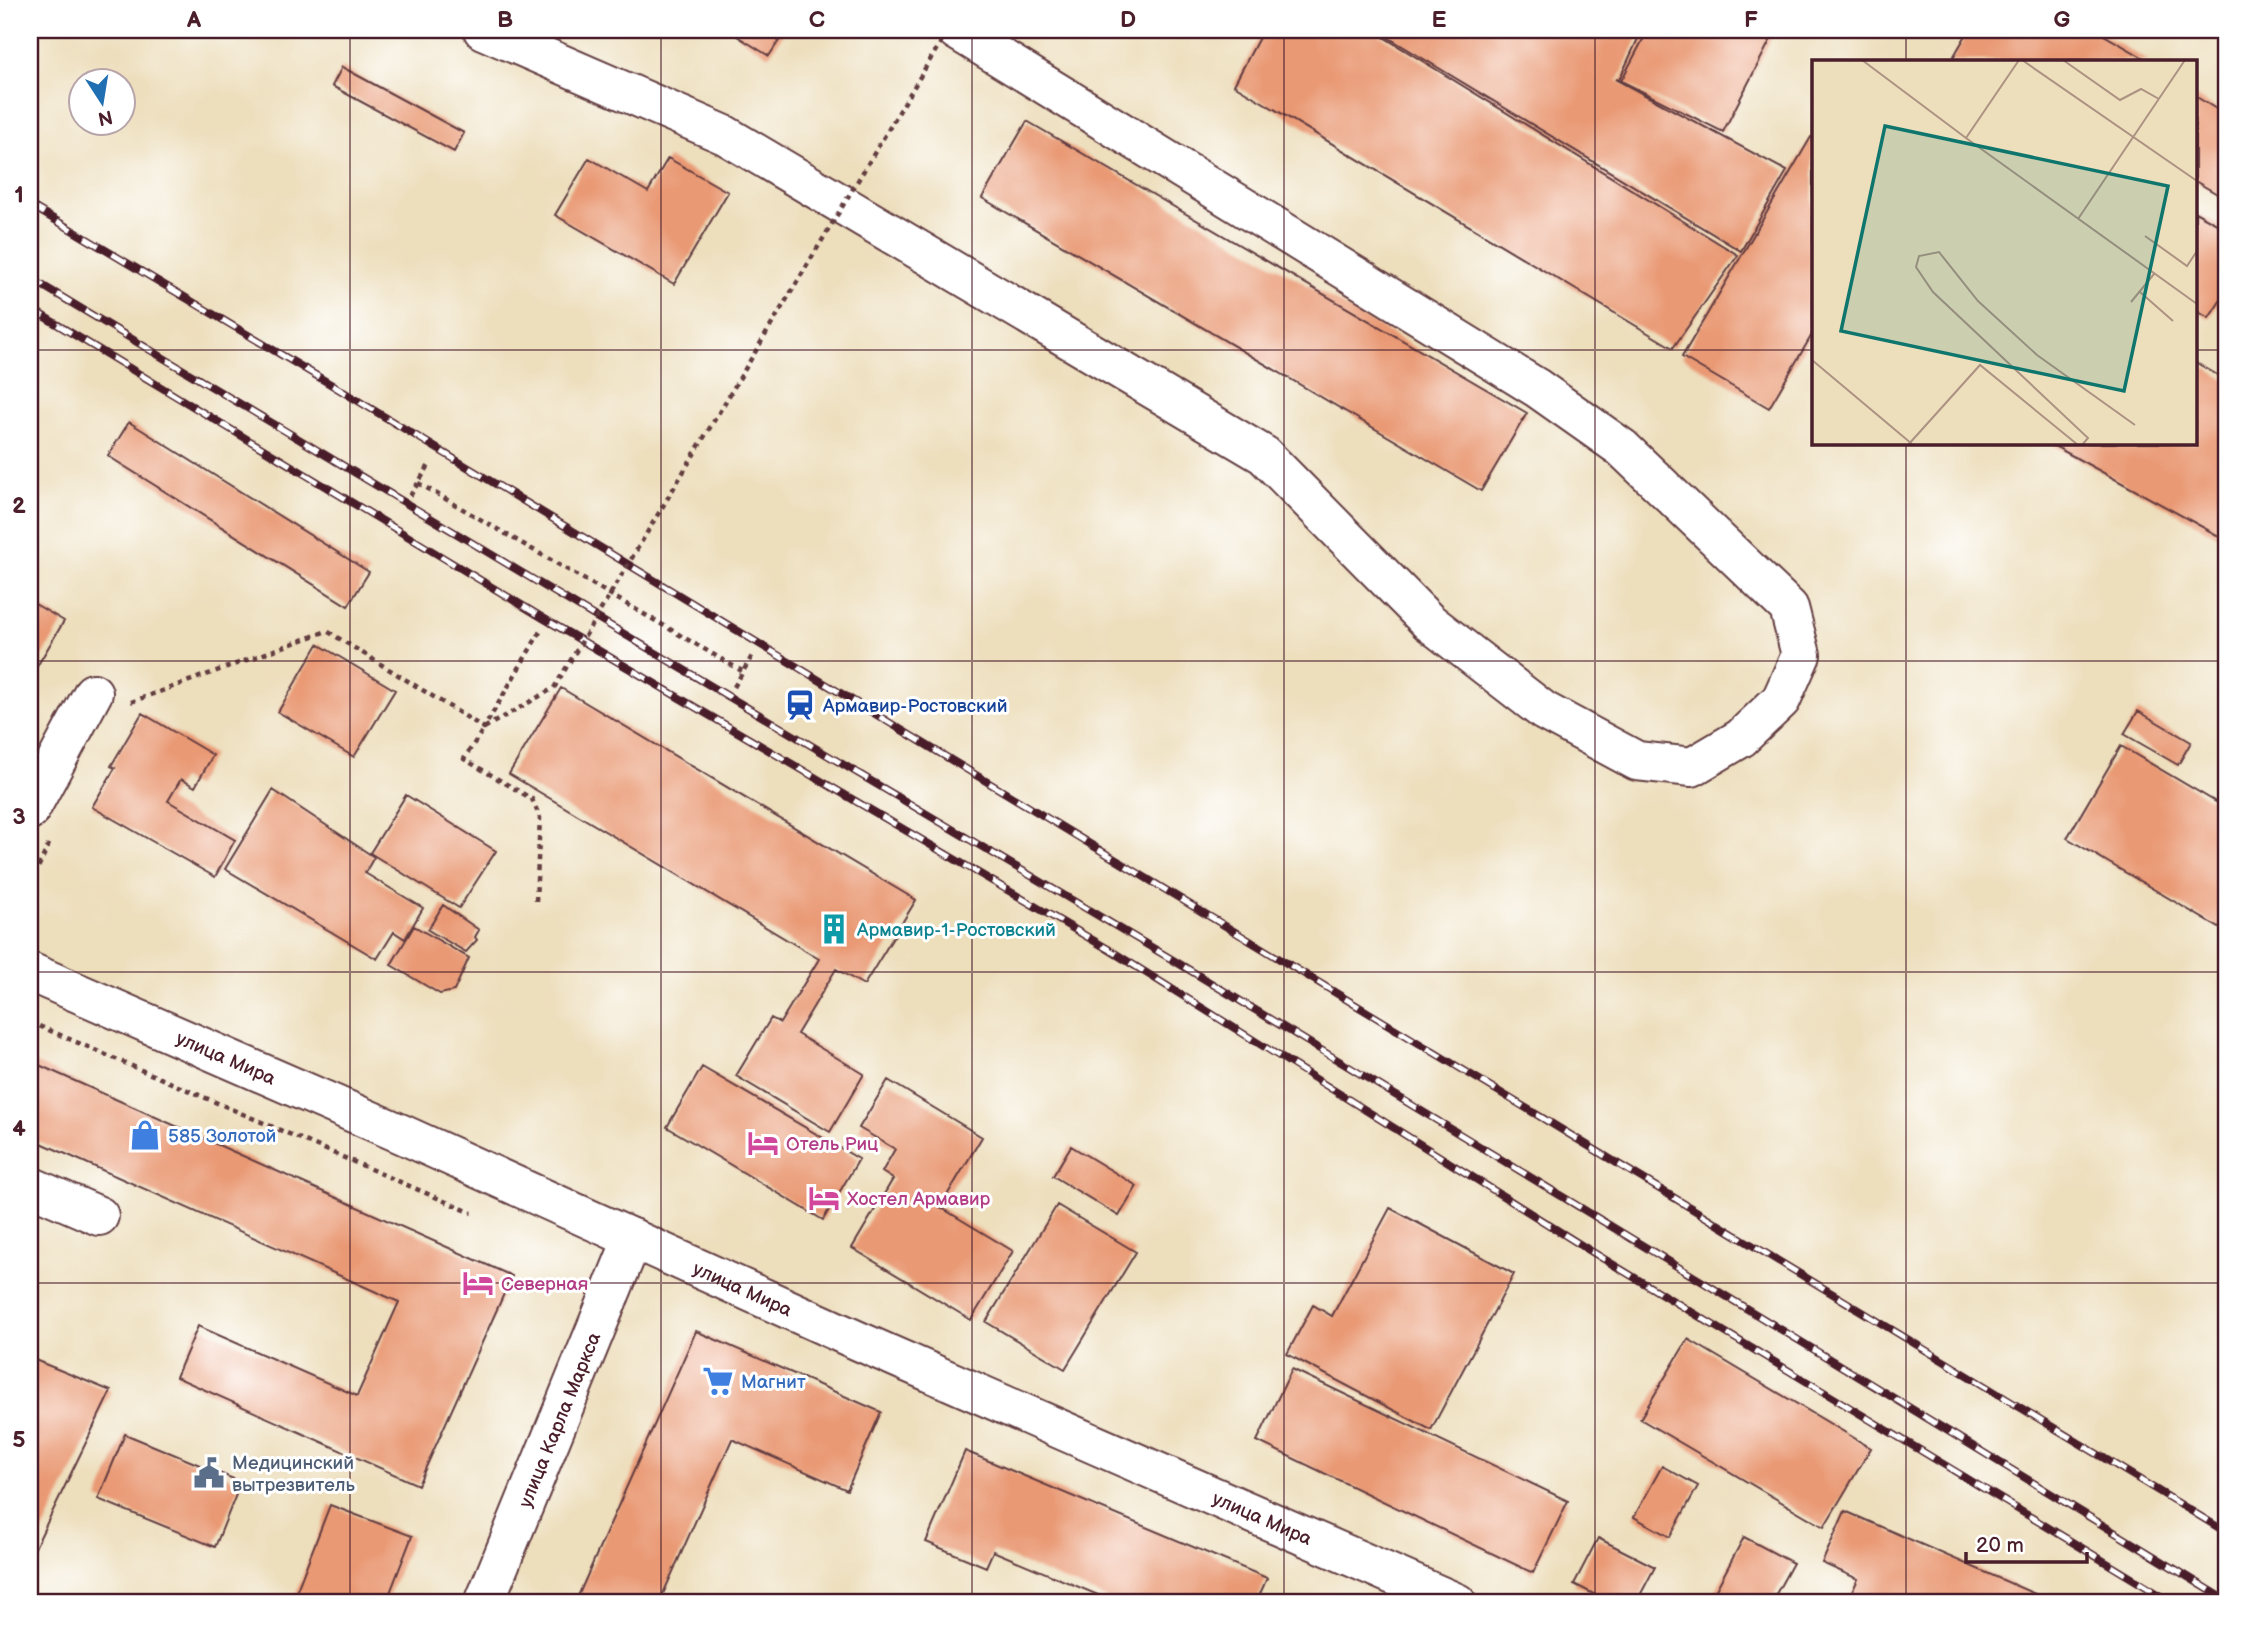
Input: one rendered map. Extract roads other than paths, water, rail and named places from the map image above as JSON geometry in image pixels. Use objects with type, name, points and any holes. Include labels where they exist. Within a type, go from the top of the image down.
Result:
[{"type":"main road","points":[[483,30],[725,135],[1264,455],[1429,622],[1544,711],[1637,761],[1692,767],[1741,738],[1781,700],[1801,655],[1789,608],[1622,448],[1537,388],[956,30]]},
{"type":"main road","points":[[39,802],[109,698]]},
{"type":"main road","name":"улица Мира","points":[[30,972],[633,1238],[853,1339],[1457,1603]]},
{"type":"main road","points":[[30,1186],[99,1216]]},
{"type":"main road","name":"улица Карла Маркса","points":[[484,1603],[633,1238]]},
{"type":"railway","points":[[30,205],[327,382],[2226,1532]]},
{"type":"railway","points":[[30,278],[1178,963],[2226,1600]]},
{"type":"railway","points":[[30,308],[543,618],[1108,949],[1589,1250],[2173,1603]]},
{"type":"place","name":"Армавир-Ростовский","points":[[800,705]]},
{"type":"place","name":"Армавир-1-Ростовский","points":[[834,929]]},
{"type":"place","name":"585 Золотой","points":[[145,1135]]},
{"type":"place","name":"Отель Риц","points":[[763,1143]]},
{"type":"place","name":"Хостел Армавир","points":[[824,1198]]},
{"type":"place","name":"Северная","points":[[478,1283]]},
{"type":"place","name":"Магнит","points":[[718,1381]]},
{"type":"place","name":"Медицинский вытрезвитель","points":[[209,1473]]}]
